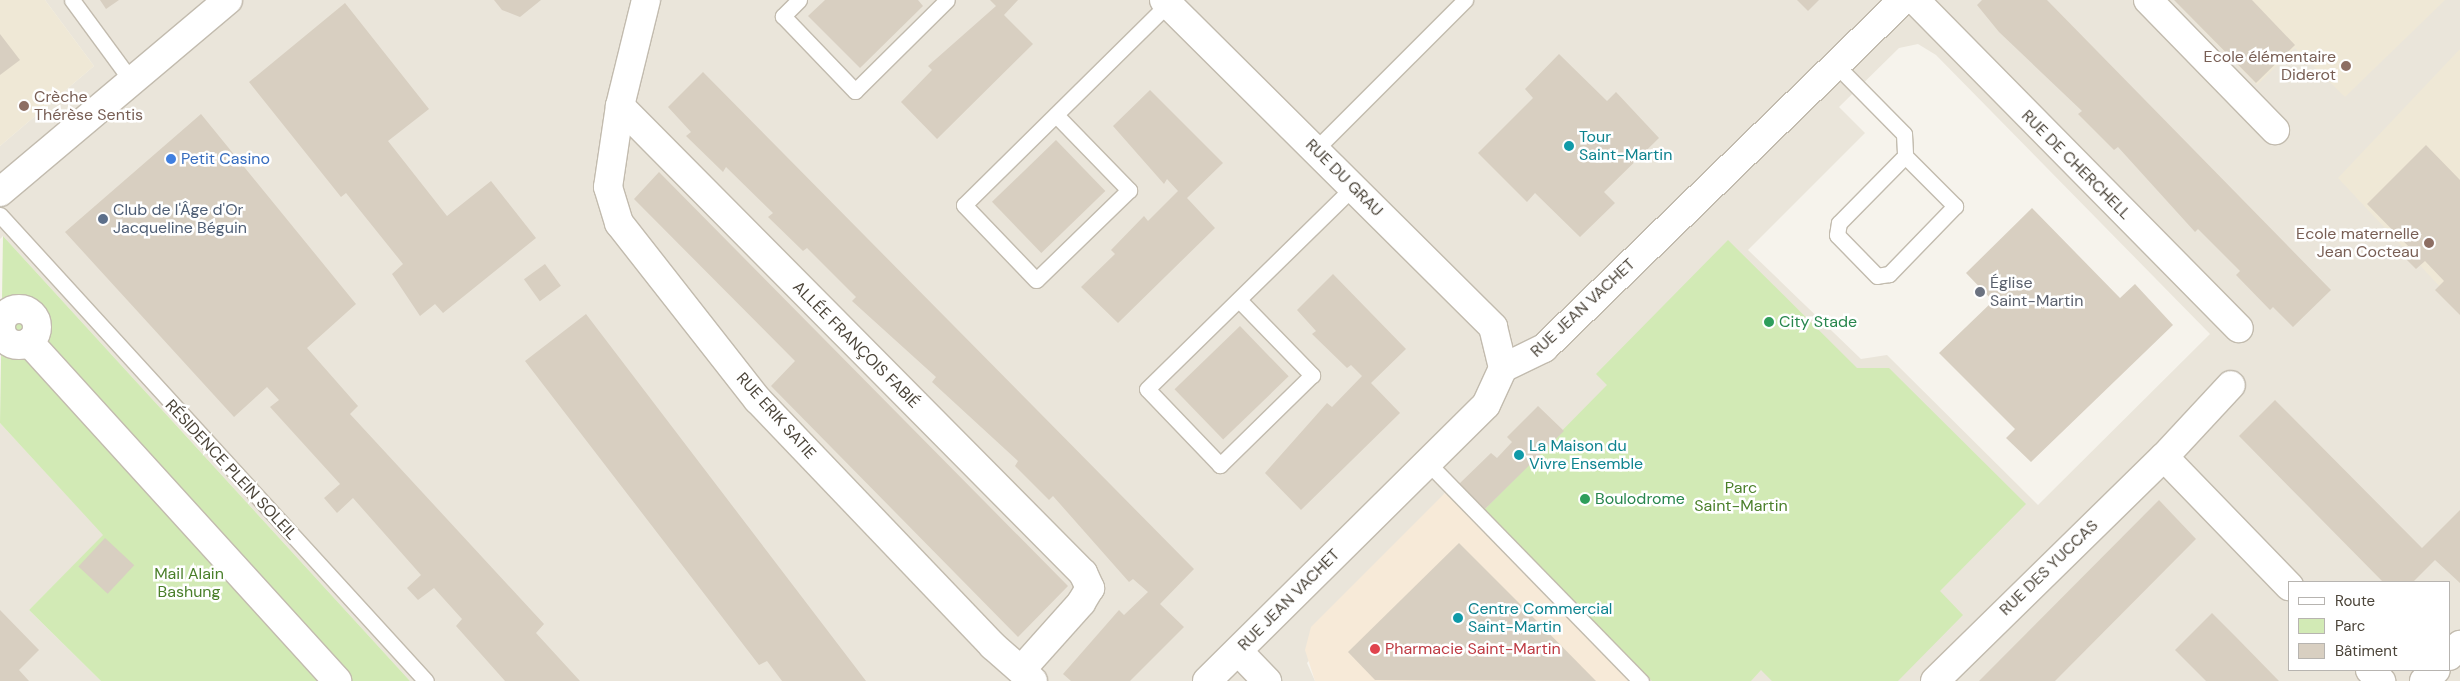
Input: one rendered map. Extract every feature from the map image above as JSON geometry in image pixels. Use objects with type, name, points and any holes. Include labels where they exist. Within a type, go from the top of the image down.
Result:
[{"type":"street","points":[[0,192],[130,79],[228,0]]},
{"type":"street","points":[[620,106],[646,0]]},
{"type":"street","name":"RUE JEAN VACHET","points":[[1207,681],[1486,405],[1503,368],[1544,348],[1904,0]]},
{"type":"street","name":"RUE DE CHERCHELL","points":[[1915,0],[2239,328]]},
{"type":"street","points":[[2148,0],[2275,130]]},
{"type":"street","name":"RUE DU GRAU","points":[[1166,2],[1354,186],[1493,327],[1503,368]]},
{"type":"street","name":"ALLÉE FRANÇOIS FABIÉ","points":[[620,106],[1083,573],[1090,588],[1081,603],[1027,675]]},
{"type":"street","name":"RUE ERIK SATIE","points":[[620,106],[608,187],[620,224],[758,400],[1027,675]]},
{"type":"street","points":[[2,313],[0,327],[4,338],[18,346],[29,342],[338,681]]},
{"type":"street","name":"RUE DES YUCCAS","points":[[1935,681],[2164,458],[2231,385]]},
{"type":"street","points":[[2164,458],[2288,585]]},
{"type":"street","points":[[2450,655],[2460,645]]},
{"type":"street","points":[[1238,651],[1267,681]]},
{"type":"street","points":[[2371,671],[2381,681]]},
{"type":"street","points":[[2424,681],[2435,671]]},
{"type":"lane","points":[[72,0],[130,79]]},
{"type":"lane","points":[[799,0],[783,16],[855,91],[947,0]]},
{"type":"lane","points":[[1316,149],[1464,0]]},
{"type":"lane","points":[[1056,115],[1128,190],[1036,280],[964,205],[1056,115],[1166,2]]},
{"type":"lane","points":[[1836,65],[1904,134],[1905,156],[1955,206],[1888,274],[1877,276],[1837,235],[1839,223],[1905,156]]},
{"type":"lane","points":[[1239,300],[1312,375],[1220,465],[1147,389],[1354,186]]},
{"type":"lane","name":"RÉSIDENCE PLEIN SOLEIL","points":[[0,215],[37,258],[426,681]]},
{"type":"lane","points":[[1428,463],[1641,681]]},
{"type":"shaded area","name":"Crèche Thérèse Sentis","points":[[0,0],[45,0],[94,66],[0,146]]},
{"type":"shaded area","points":[[45,0],[2460,0],[2460,681],[1629,681],[1445,493],[1307,663],[1315,681],[410,681],[3,236],[0,239],[0,146],[94,66]],"holes":[[[1918,44],[1936,55],[2210,334],[2038,505],[1887,355],[1861,359],[1748,250],[1865,133],[1839,107],[1899,48]]]},
{"type":"shaded area","name":"Ecole élémentaire Diderot","points":[[2174,0],[2445,0],[2345,97],[2295,48],[2257,85]]},
{"type":"shaded area","name":"Ecole maternelle Jean Cocteau","points":[[2460,49],[2460,308],[2338,178]]},
{"type":"shaded area","points":[[0,423],[104,535],[29,610],[101,681],[0,681]]},
{"type":"shaded area","points":[[1445,493],[1629,681],[1315,681],[1305,650],[1311,627]]},
{"type":"green space","name":"Mail Alain Bashung","points":[[3,236],[410,681],[101,681],[29,610],[103,535],[0,423]]},
{"type":"green space","name":"Parc Saint-Martin","points":[[1728,240],[1857,368],[1889,368],[2026,504],[1940,591],[1963,615],[1898,681],[1772,681],[1761,670],[1751,681],[1652,681],[1482,512],[1607,385],[1596,374]]},
{"type":"building","points":[[100,0],[119,0],[106,9]]},
{"type":"building","points":[[494,0],[541,0],[520,17],[502,10]]},
{"type":"building","points":[[825,0],[918,0],[923,6],[860,68],[808,16]]},
{"type":"building","points":[[990,0],[1018,0],[1004,15],[1033,44],[937,139],[901,102],[932,70],[928,66],[996,6]]},
{"type":"building","points":[[1797,0],[1819,0],[1808,11]]},
{"type":"building","points":[[1982,0],[2047,0],[2331,290],[2293,327],[2273,307],[2270,310],[2236,275],[2240,271],[2198,229],[2195,232],[2118,147],[2114,150],[2078,114],[2082,111],[1999,32],[1977,5]]},
{"type":"building","points":[[2174,0],[2252,0],[2295,45],[2256,83]]},
{"type":"building","points":[[345,3],[429,109],[388,141],[447,216],[491,181],[536,238],[443,313],[435,304],[420,316],[392,274],[403,264],[346,193],[341,197],[249,82]]},
{"type":"building","points":[[0,34],[20,60],[0,75]]},
{"type":"building","name":"Tour Saint-Martin","points":[[1559,54],[1607,101],[1616,92],[1659,138],[1604,192],[1615,203],[1580,237],[1535,193],[1527,202],[1478,153],[1533,98],[1525,89]]},
{"type":"building","points":[[703,72],[1194,569],[1160,604],[1184,627],[1130,681],[1071,681],[1063,674],[1119,610],[1124,615],[1148,592],[1133,579],[1129,582],[1053,496],[1049,500],[1015,466],[1018,461],[932,382],[936,377],[852,301],[856,297],[807,248],[803,251],[768,217],[773,213],[726,167],[723,172],[686,136],[691,132],[668,107]]},
{"type":"building","points":[[1150,90],[1223,163],[1187,198],[1215,228],[1118,323],[1081,287],[1115,254],[1111,250],[1144,216],[1148,221],[1178,191],[1167,179],[1164,184],[1113,126]]},
{"type":"building","points":[[201,114],[356,304],[307,348],[358,406],[350,414],[544,624],[536,633],[580,681],[505,681],[456,626],[462,619],[434,588],[418,600],[407,588],[421,575],[353,498],[337,513],[324,498],[340,484],[270,407],[279,400],[267,387],[234,417],[65,232]]},
{"type":"building","points":[[1056,140],[1105,191],[1041,253],[992,202]]},
{"type":"building","points":[[2426,145],[2460,180],[2460,315],[2435,290],[2444,281],[2425,261],[2416,269],[2405,258],[2413,251],[2367,204]]},
{"type":"building","points":[[659,172],[1068,586],[1018,637],[771,386],[795,361],[634,199]]},
{"type":"building","points":[[2032,208],[2120,298],[2135,284],[2173,325],[2031,462],[2006,438],[2015,429],[1939,353],[1993,301],[1966,273]]},
{"type":"building","points":[[545,264],[561,286],[540,301],[524,279]]},
{"type":"building","points":[[1333,274],[1406,349],[1371,383],[1400,413],[1301,510],[1265,473],[1327,403],[1332,407],[1362,376],[1351,365],[1347,368],[1312,334],[1316,331],[1297,310]]},
{"type":"building","points":[[586,314],[866,681],[782,681],[767,661],[759,665],[525,361]]},
{"type":"building","points":[[1240,326],[1289,376],[1223,440],[1175,389]]},
{"type":"building","points":[[2275,400],[2422,548],[2460,510],[2460,583],[2435,560],[2414,581],[2382,581],[2239,436]]},
{"type":"building","name":"La Maison du Vivre Ensemble","points":[[1538,406],[1564,431],[1485,509],[1459,484],[1491,453],[1497,458],[1512,442],[1507,437]]},
{"type":"building","points":[[2159,500],[2196,539],[2055,681],[1979,681]]},
{"type":"building","points":[[105,538],[134,565],[108,594],[78,567]]},
{"type":"building","name":"Centre Commercial Saint-Martin","points":[[1459,543],[1596,681],[1375,680],[1348,652]]},
{"type":"building","points":[[0,610],[39,650],[19,670],[29,681],[0,681]]},
{"type":"building","points":[[2212,613],[2279,681],[2206,681],[2175,650]]},
{"type":"place","name":"Ecole élémentaire Diderot","points":[[2346,66]]},
{"type":"place","name":"Crèche Thérèse Sentis","points":[[24,106]]},
{"type":"place","name":"Tour Saint-Martin","points":[[1569,146]]},
{"type":"place","name":"Petit Casino","points":[[171,159]]},
{"type":"place","name":"Club de l'Âge d'Or Jacqueline Béguin","points":[[103,219]]},
{"type":"place","name":"Ecole maternelle Jean Cocteau","points":[[2429,243]]},
{"type":"place","name":"Église Saint-Martin","points":[[1980,292]]},
{"type":"place","name":"City Stade","points":[[1769,322]]},
{"type":"place","name":"La Maison du Vivre Ensemble","points":[[1519,455]]},
{"type":"place","name":"Boulodrome","points":[[1585,499]]},
{"type":"place","name":"Centre Commercial Saint-Martin","points":[[1458,618]]},
{"type":"place","name":"Pharmacie Saint-Martin","points":[[1375,649]]}]
